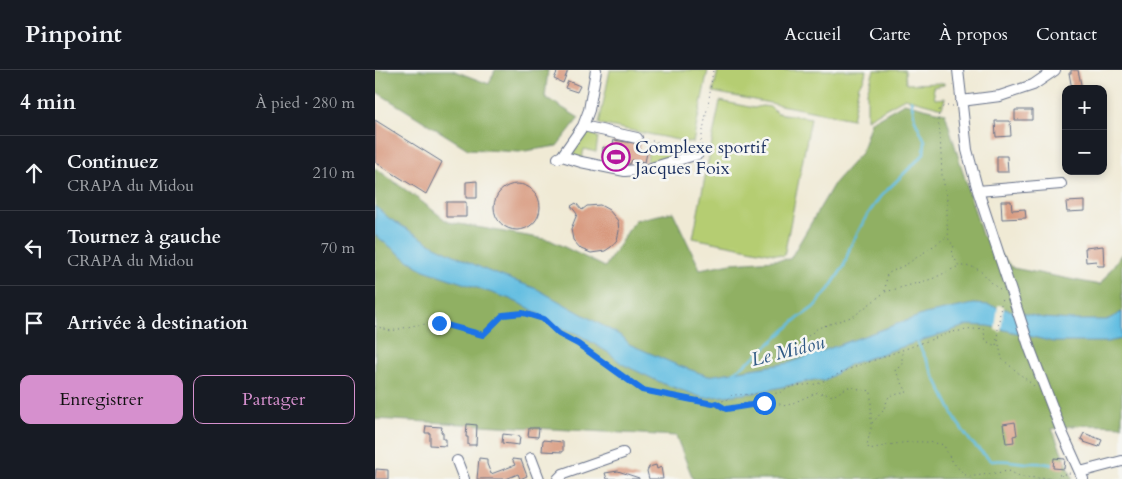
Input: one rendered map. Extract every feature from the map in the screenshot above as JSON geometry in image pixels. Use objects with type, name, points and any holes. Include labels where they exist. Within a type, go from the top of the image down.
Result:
[{"type":"street","points":[[596,70],[589,110],[583,126],[559,157],[625,171],[648,169],[697,154],[699,150]]},
{"type":"street","points":[[958,70],[958,104],[978,192],[1005,288],[1046,392],[1081,474],[1122,461]]},
{"type":"street","points":[[958,104],[1000,96],[1033,85],[1055,70]]},
{"type":"street","points":[[583,126],[637,138]]},
{"type":"street","points":[[978,192],[1061,184]]},
{"type":"street","points":[[559,479],[563,474],[623,453]]},
{"type":"street","points":[[531,458],[539,479]]},
{"type":"street","points":[[457,461],[464,479]]},
{"type":"path","points":[[637,138],[699,150],[713,70]]},
{"type":"path","points":[[958,104],[944,106],[939,110],[938,119],[942,175],[947,198],[949,241],[954,245],[952,254],[959,266]]},
{"type":"path","points":[[885,292],[887,274],[907,264],[949,236]]},
{"type":"path","points":[[375,326],[391,331],[416,325],[439,323],[483,335],[503,315],[523,313],[543,319],[559,334],[578,344],[642,390],[705,403],[716,403],[728,399],[731,394],[779,393],[793,386],[817,384],[847,370],[952,332],[983,328],[986,341],[996,346],[1005,288],[993,286],[986,276],[975,268],[959,266],[932,279],[885,292],[853,316],[818,328],[781,358]]},
{"type":"path","points":[[997,340],[1002,359],[1037,389],[1046,392]]},
{"type":"path","points":[[871,424],[883,411],[889,396],[907,392],[895,370],[903,365],[902,350]]},
{"type":"path","points":[[716,403],[726,409],[773,402],[786,406],[818,392],[833,396],[848,387],[871,391],[871,424],[867,445],[869,449],[909,441],[930,442],[944,445],[948,457],[957,469],[968,477],[1009,471],[1021,477],[1054,479],[1062,475]]},
{"type":"path","points":[[1059,475],[1081,474]]},
{"type":"green space","points":[[375,70],[452,70],[489,84],[495,70],[548,70],[545,97],[579,118],[557,146],[519,152],[468,149],[375,91]]},
{"type":"green space","points":[[610,70],[708,70],[693,143],[599,124]]},
{"type":"green space","points":[[718,70],[866,70],[864,80],[859,85],[852,119],[713,92]]},
{"type":"green space","points":[[874,70],[905,70],[906,84],[944,83],[944,85],[933,87],[935,99],[945,98],[942,108],[905,98],[867,119],[867,92]]},
{"type":"green space","points":[[720,101],[754,108],[762,106],[771,107],[777,113],[811,118],[784,256],[693,238]]},
{"type":"green space","points":[[904,103],[945,113],[982,235],[1013,268],[1100,285],[1122,253],[1122,426],[1096,425],[1052,429],[1073,479],[693,479],[676,436],[375,419],[375,168],[448,222],[550,240],[605,267],[635,220],[673,212],[700,269],[731,263],[790,259],[835,182],[861,153],[871,122]]},
{"type":"green space","points":[[587,132],[598,137],[596,152],[584,149],[582,158],[574,156],[573,152]]},
{"type":"green space","points":[[649,144],[692,152],[647,162]]},
{"type":"water","points":[[375,206],[390,219],[435,246],[488,271],[537,289],[623,337],[629,344],[708,376],[789,363],[925,314],[974,304],[988,305],[1043,318],[1071,320],[1107,320],[1122,312],[1122,339],[1107,342],[1053,342],[989,326],[968,325],[851,364],[824,381],[814,380],[754,393],[704,398],[664,384],[622,364],[609,353],[576,333],[562,329],[529,308],[510,299],[424,270],[375,235]]},
{"type":"pier","points":[[998,305],[1004,306],[1001,332],[995,330]]},
{"type":"building","points":[[558,70],[568,70],[563,83],[554,79]]},
{"type":"building","points":[[1071,70],[1078,70],[1081,85],[1071,85],[1069,73],[1071,73]]},
{"type":"building","points":[[568,81],[580,86],[577,92],[565,88]]},
{"type":"building","points":[[1015,110],[1032,110],[1032,120],[1015,120]]},
{"type":"building","points":[[375,120],[442,162],[426,194],[375,162]]},
{"type":"building","points":[[995,121],[1010,121],[1011,136],[996,137]]},
{"type":"building","points":[[614,140],[640,144],[639,151],[647,153],[645,162],[632,160],[630,164],[625,164],[616,160],[602,158],[603,147],[612,149]]},
{"type":"building","points":[[997,156],[1007,156],[1008,172],[997,172]]},
{"type":"building","points":[[477,181],[477,198],[466,198],[466,182]]},
{"type":"building","points":[[522,184],[534,190],[539,198],[539,216],[534,224],[526,229],[512,230],[500,224],[495,216],[494,202],[500,190],[508,185]]},
{"type":"building","points":[[1001,201],[1011,201],[1012,210],[1025,209],[1026,218],[1002,219]]},
{"type":"building","points":[[1085,201],[1085,211],[1067,212],[1066,202]]},
{"type":"building","points":[[446,202],[466,202],[466,217],[446,217]]},
{"type":"building","points":[[576,203],[582,210],[587,206],[600,205],[609,210],[618,221],[619,231],[617,240],[611,247],[605,251],[591,253],[581,249],[573,240],[571,229],[577,214],[571,206]]},
{"type":"building","points":[[1103,246],[1104,266],[1097,266],[1096,261],[1086,262],[1085,248]]},
{"type":"building","points":[[1015,422],[1017,435],[1013,436],[1014,442],[1006,443],[1003,424]]},
{"type":"building","points":[[467,424],[477,425],[476,445],[468,445],[468,437],[466,437]]},
{"type":"building","points":[[426,426],[442,427],[441,432],[443,433],[443,439],[446,439],[446,446],[430,445],[430,433],[425,433]]},
{"type":"building","points":[[529,428],[539,428],[538,437],[528,436]]},
{"type":"building","points":[[1084,433],[1102,440],[1099,447],[1084,442],[1081,439]]},
{"type":"building","points":[[503,434],[520,436],[519,445],[502,443]]},
{"type":"building","points":[[543,440],[563,442],[563,452],[542,451]]},
{"type":"building","points":[[479,458],[487,459],[491,474],[515,465],[512,459],[521,460],[527,476],[520,479],[518,474],[506,479],[477,479]]},
{"type":"building","points":[[1054,458],[1065,459],[1064,469],[1053,468]]},
{"type":"building","points":[[656,465],[657,469],[661,467],[663,479],[649,479],[647,471],[649,467]]},
{"type":"building","points":[[376,469],[388,470],[388,479],[375,479]]},
{"type":"building","points":[[618,471],[639,479],[607,479],[605,473]]},
{"type":"waterway","name":"Le Midou","points":[[732,374],[814,307],[844,266],[850,247],[866,217],[880,197],[924,154],[925,141],[915,120],[911,100]]},
{"type":"waterway","points":[[916,339],[957,422],[971,442],[991,461],[1004,460],[1054,465]]},
{"type":"place","name":"Complexe sportif Jacques Foix","points":[[616,157]]},
{"type":"route","points":[[439,323],[483,335],[503,315],[523,313],[543,319],[559,334],[578,344],[642,390],[713,404],[716,403],[726,409],[764,403]]}]
